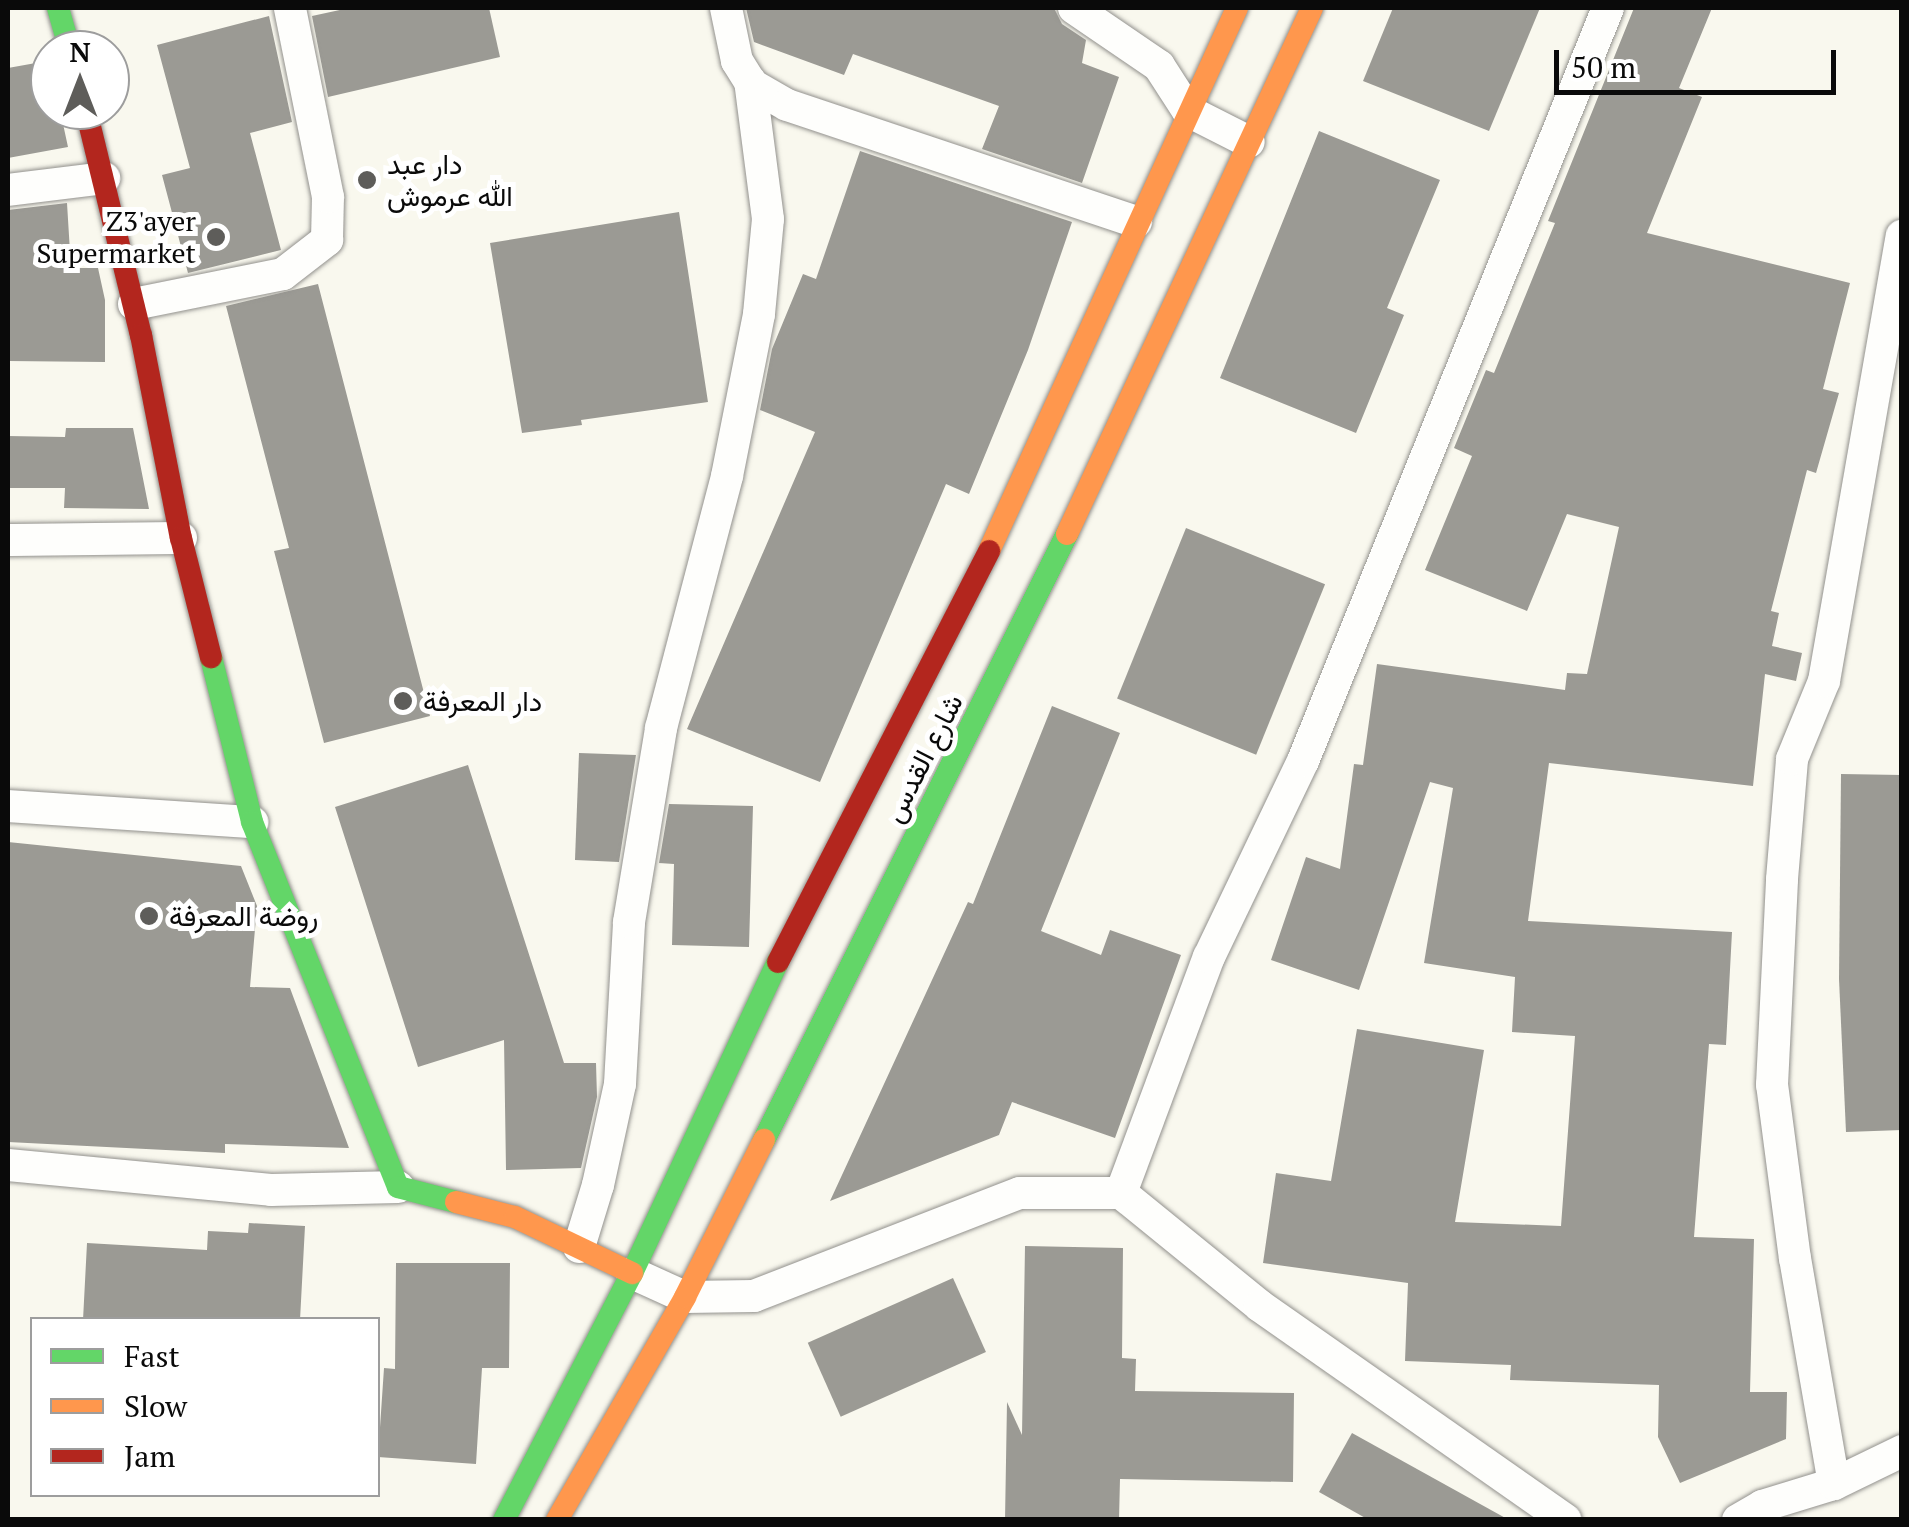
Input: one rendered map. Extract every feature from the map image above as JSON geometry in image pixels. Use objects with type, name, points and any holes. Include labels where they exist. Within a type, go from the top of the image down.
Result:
[{"type":"main road","name":"شارع القدس","points":[[504,1520],[632,1272],[804,908],[988,553],[1136,222],[1238,8]]},
{"type":"main road","name":"شارع القدس","points":[[557,1520],[684,1298],[1030,614],[1312,8]]},
{"type":"main road","points":[[91,130],[134,304],[181,538],[252,822],[398,1187],[515,1217],[632,1272]]},
{"type":"street","points":[[134,304],[283,274],[326,240],[328,198],[290,8]]},
{"type":"street","points":[[726,8],[737,61],[750,81],[788,105],[1136,222]]},
{"type":"street","points":[[1074,8],[1159,66],[1188,111],[1249,142]]},
{"type":"street","points":[[1122,1193],[1209,957],[1303,761],[1608,8]]},
{"type":"street","points":[[578,1247],[598,1185],[620,1084],[629,922],[661,728],[727,476],[759,314],[768,219],[750,81]]},
{"type":"street","points":[[8,190],[104,178]]},
{"type":"street","points":[[1834,1484],[1795,1259],[1772,1084],[1782,878],[1792,759],[1824,681],[1902,236]]},
{"type":"street","points":[[8,540],[181,538]]},
{"type":"street","points":[[8,806],[252,822]]},
{"type":"street","points":[[8,1165],[271,1190],[398,1187]]},
{"type":"street","points":[[632,1272],[684,1298],[754,1296],[1020,1193],[1122,1193],[1260,1306],[1566,1520]]},
{"type":"street","points":[[1738,1520],[1762,1506],[1834,1484],[1902,1451]]},
{"type":"building","points":[[349,8],[489,8],[500,57],[328,97],[312,16]]},
{"type":"building","points":[[746,8],[1054,8],[1062,24],[1086,40],[1082,63],[1119,77],[1082,183],[982,149],[999,106],[853,54],[844,75],[754,42]]},
{"type":"building","points":[[1393,8],[1540,8],[1489,131],[1363,81]]},
{"type":"building","points":[[1634,8],[1712,8],[1679,88],[1702,97],[1647,233],[1850,283],[1823,389],[1839,393],[1816,473],[1807,470],[1771,611],[1779,613],[1772,646],[1802,653],[1796,681],[1765,674],[1753,786],[1549,763],[1528,921],[1732,932],[1726,1045],[1709,1044],[1694,1237],[1754,1239],[1750,1392],[1787,1392],[1786,1439],[1680,1483],[1658,1437],[1659,1385],[1510,1380],[1511,1365],[1405,1361],[1408,1283],[1263,1263],[1276,1173],[1331,1181],[1357,1029],[1484,1050],[1455,1222],[1561,1226],[1575,1036],[1512,1032],[1515,977],[1424,963],[1453,788],[1430,782],[1359,990],[1271,960],[1306,857],[1340,869],[1354,764],[1363,765],[1377,664],[1565,690],[1567,673],[1587,674],[1619,527],[1567,514],[1527,611],[1425,570],[1472,456],[1454,448],[1486,370],[1494,373],[1555,223],[1548,221]]},
{"type":"building","points":[[269,16],[292,122],[250,133],[281,250],[188,273],[162,175],[190,168],[157,45]]},
{"type":"building","points":[[30,64],[30,130],[64,130],[68,147],[8,158],[8,68]]},
{"type":"building","points":[[1319,131],[1440,180],[1387,308],[1404,315],[1356,433],[1220,378]]},
{"type":"building","points":[[860,151],[1072,222],[1028,350],[969,494],[946,484],[820,782],[687,729],[815,432],[760,410],[772,349],[803,274],[816,279]]},
{"type":"building","points":[[67,203],[71,268],[98,268],[105,300],[105,362],[8,361],[8,210]]},
{"type":"building","points":[[679,212],[708,402],[581,420],[582,425],[522,433],[490,243]]},
{"type":"building","points":[[318,284],[430,716],[324,743],[274,551],[289,548],[226,306]]},
{"type":"building","points":[[66,428],[133,428],[149,509],[64,508],[65,488],[8,488],[8,436],[65,437]]},
{"type":"building","points":[[1186,528],[1325,584],[1256,755],[1117,699]]},
{"type":"building","points":[[1052,706],[1120,733],[1041,931],[1101,955],[1110,930],[1181,955],[1115,1138],[1012,1102],[999,1135],[830,1201],[968,902],[973,904]]},
{"type":"building","points":[[579,753],[636,755],[619,862],[575,860]]},
{"type":"building","points":[[468,765],[564,1063],[596,1063],[597,1097],[581,1168],[506,1170],[504,1040],[418,1067],[335,807]]},
{"type":"building","points":[[1841,774],[1902,775],[1902,1130],[1846,1132],[1839,979]]},
{"type":"building","points":[[669,804],[753,806],[749,947],[672,945],[674,864],[659,863]]},
{"type":"building","points":[[8,842],[241,866],[257,906],[250,987],[290,988],[349,1148],[225,1144],[225,1153],[8,1142]]},
{"type":"building","points":[[249,1223],[305,1226],[300,1317],[83,1317],[87,1243],[207,1250],[208,1231],[248,1233]]},
{"type":"building","points":[[1025,1246],[1123,1248],[1122,1358],[1136,1359],[1135,1391],[1294,1393],[1293,1482],[1120,1479],[1119,1520],[1005,1520],[1007,1402],[1022,1435]]},
{"type":"building","points":[[396,1263],[510,1263],[509,1368],[482,1368],[476,1464],[380,1457],[384,1368],[395,1369]]},
{"type":"building","points":[[953,1278],[986,1352],[841,1417],[808,1343]]},
{"type":"building","points":[[1352,1433],[1509,1520],[1369,1520],[1319,1492]]},
{"type":"traffic: fast","points":[[58,8],[64,30]]},
{"type":"traffic: fast","points":[[764,1140],[1067,534]]},
{"type":"traffic: fast","points":[[211,657],[252,822],[398,1187],[456,1202]]},
{"type":"traffic: fast","points":[[504,1520],[632,1273],[778,962]]},
{"type":"traffic: slow","points":[[989,551],[1237,8]]},
{"type":"traffic: slow","points":[[1067,534],[1312,8]]},
{"type":"traffic: slow","points":[[557,1520],[685,1297],[764,1140]]},
{"type":"traffic: slow","points":[[456,1202],[515,1217],[632,1273]]},
{"type":"traffic: jam","points":[[91,130],[141,335],[181,538],[211,657]]},
{"type":"traffic: jam","points":[[778,962],[989,551]]},
{"type":"place","name":"دار عبد الله عرموش","points":[[367,180]]},
{"type":"place","name":"Z3'ayer Supermarket","points":[[216,237]]},
{"type":"place","name":"دار المعرفة","points":[[403,701]]},
{"type":"place","name":"روضة المعرفة","points":[[149,916]]}]
